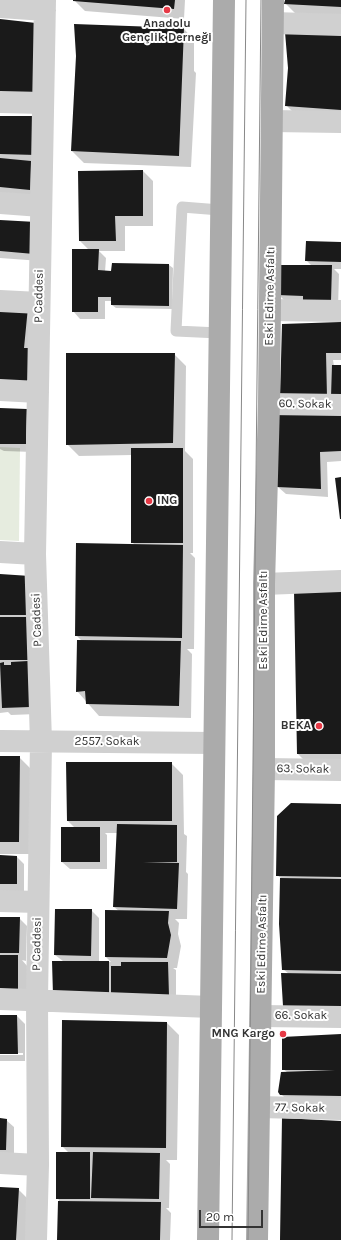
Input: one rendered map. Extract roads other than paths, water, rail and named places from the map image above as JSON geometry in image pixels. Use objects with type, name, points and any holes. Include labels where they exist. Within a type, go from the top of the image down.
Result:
[{"type":"main road","points":[[208,1240],[220,210],[224,0]]},
{"type":"main road","name":"Eski Edirne Asfaltı","points":[[258,1240],[264,769],[264,584],[271,310],[273,0]]},
{"type":"street","points":[[0,7],[45,5]]},
{"type":"street","name":"P Caddesi","points":[[36,1240],[38,1165],[37,1000],[41,742],[35,554],[45,5]]},
{"type":"street","points":[[273,23],[341,25]]},
{"type":"street","points":[[0,102],[43,103]]},
{"type":"street","points":[[272,121],[341,122]]},
{"type":"street","points":[[0,203],[41,206]]},
{"type":"street","points":[[0,301],[39,303]]},
{"type":"street","points":[[271,310],[341,311]]},
{"type":"street","points":[[0,390],[38,392]]},
{"type":"street","name":"60. Sokak","points":[[269,404],[341,405]]},
{"type":"street","points":[[0,552],[35,554]]},
{"type":"street","points":[[264,584],[341,581]]},
{"type":"street","name":"2557. Sokak","points":[[0,742],[214,743]]},
{"type":"street","name":"63. Sokak","points":[[264,769],[341,770]]},
{"type":"street","points":[[0,901],[38,902]]},
{"type":"street","points":[[0,999],[211,1007]]},
{"type":"street","name":"66. Sokak","points":[[261,1016],[341,1017]]},
{"type":"street","name":"77. Sokak","points":[[259,1107],[341,1109]]},
{"type":"street","points":[[0,1163],[38,1165]]},
{"type":"lane","points":[[219,333],[176,331],[182,207],[220,210]]},
{"type":"tram line","points":[[232,1240],[246,0]]},
{"type":"tram line","points":[[248,1240],[261,0]]},
{"type":"place","name":"Anadolu Gençlik Derneği","points":[[167,10]]},
{"type":"place","name":"ING","points":[[149,501]]},
{"type":"place","name":"BEKA","points":[[319,726]]},
{"type":"place","name":"MNG Kargo","points":[[283,1034]]}]
